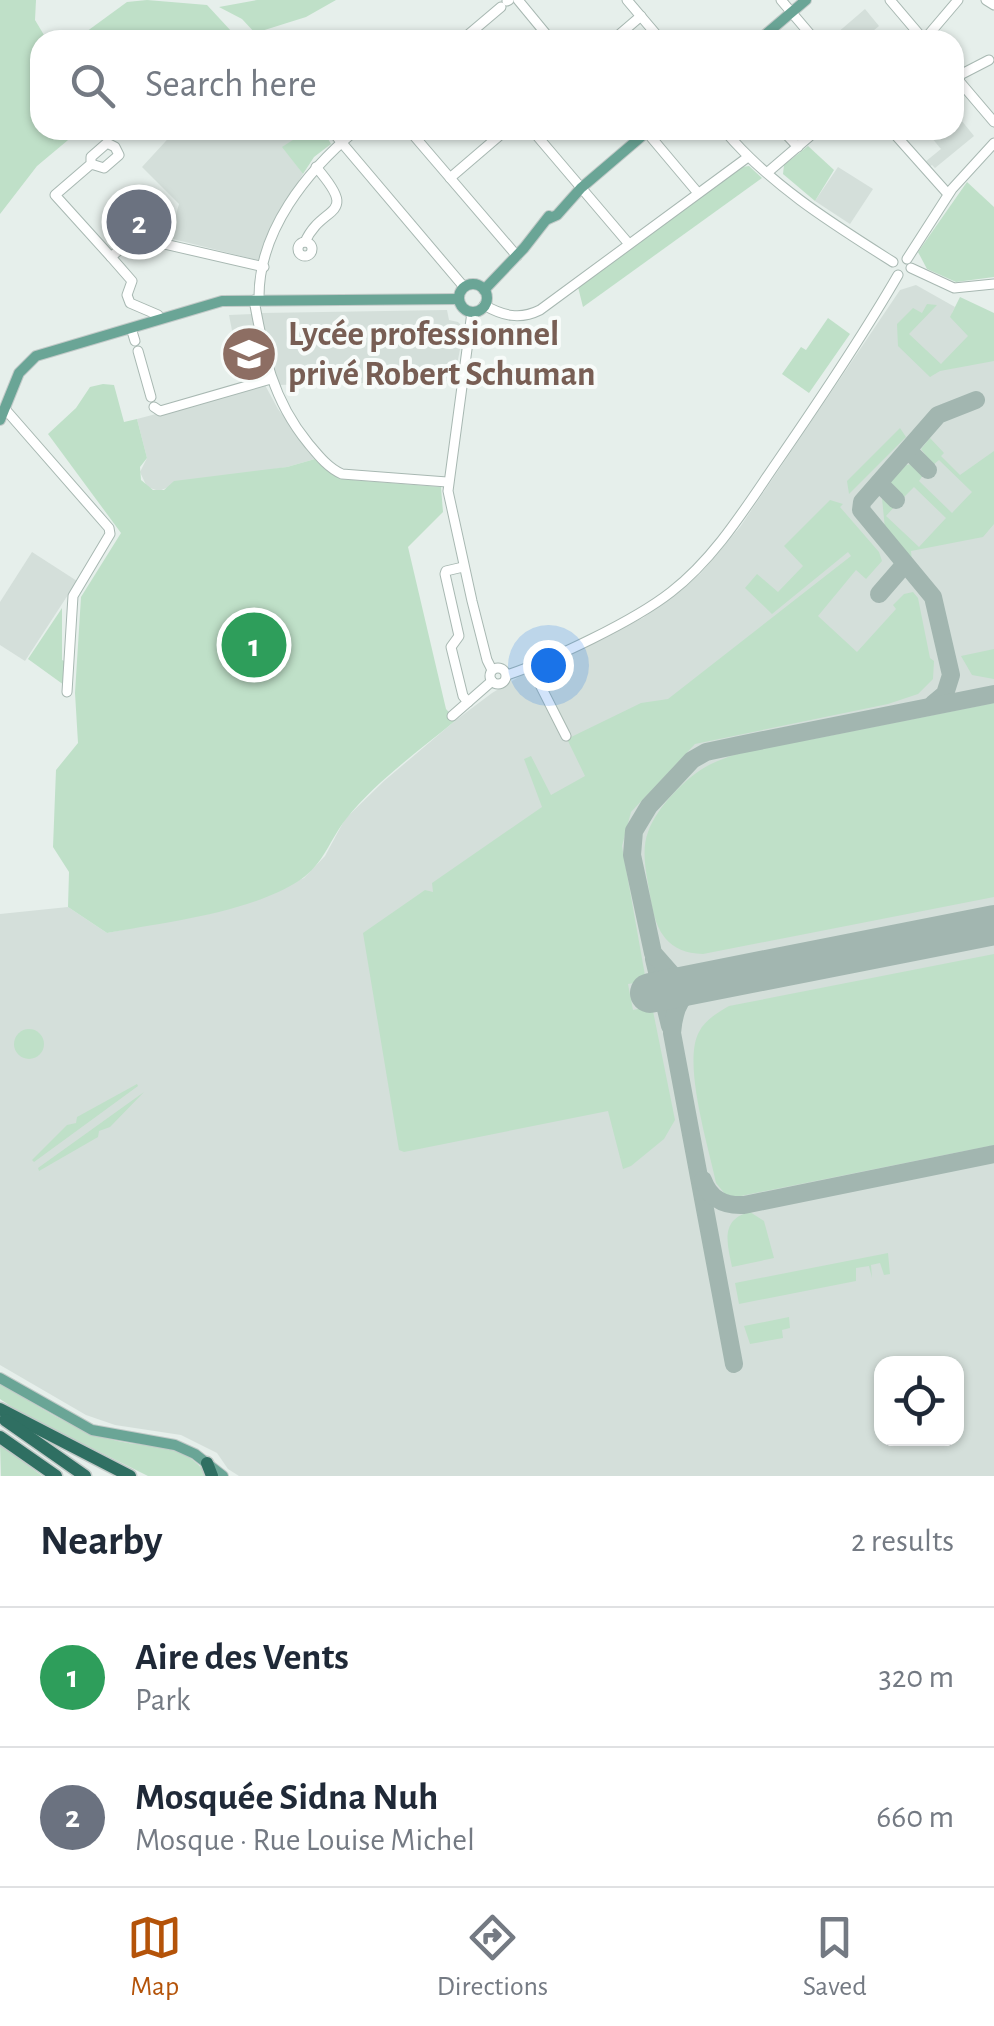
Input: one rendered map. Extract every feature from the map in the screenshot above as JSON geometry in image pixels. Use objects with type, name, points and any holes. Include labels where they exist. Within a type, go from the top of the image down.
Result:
[{"type":"highway","points":[[0,1412],[85,1476]]},
{"type":"highway","points":[[0,1412],[130,1476]]},
{"type":"highway","points":[[0,1437],[56,1476]]},
{"type":"main road","points":[[771,30],[806,0]]},
{"type":"main road","points":[[461,293],[464,308],[472,312],[484,305],[484,290],[548,219],[557,215],[578,191],[637,140]]},
{"type":"main road","points":[[2,412],[14,371],[33,352],[158,315],[209,303],[257,299],[461,293],[472,284],[484,290]]},
{"type":"main road","points":[[2,412],[19,374],[36,356],[134,340],[174,313]]},
{"type":"main road","points":[[0,1378],[92,1430],[189,1450],[223,1476]]},
{"type":"street","points":[[518,0],[543,30]]},
{"type":"street","points":[[627,0],[653,30]]},
{"type":"street","points":[[782,0],[807,30]]},
{"type":"street","points":[[890,0],[916,30]]},
{"type":"street","points":[[932,30],[958,0]]},
{"type":"street","points":[[986,0],[994,5]]},
{"type":"street","points":[[474,30],[506,2]]},
{"type":"street","points":[[625,30],[641,16]]},
{"type":"street","points":[[964,72],[989,60]]},
{"type":"street","points":[[964,87],[994,122]]},
{"type":"street","points":[[344,140],[316,168],[288,205],[264,267],[257,299],[271,379],[300,432],[338,473],[447,482]]},
{"type":"street","points":[[418,140],[517,256]]},
{"type":"street","points":[[450,178],[494,140]]},
{"type":"street","points":[[540,140],[578,191],[629,244]]},
{"type":"street","points":[[654,140],[698,193]]},
{"type":"street","points":[[733,140],[748,157],[830,223],[893,262]]},
{"type":"street","points":[[791,140],[798,147]]},
{"type":"street","points":[[768,172],[806,140]]},
{"type":"street","points":[[900,140],[948,194]]},
{"type":"street","points":[[342,142],[461,293]]},
{"type":"street","points":[[994,144],[948,194],[909,264],[908,274],[898,275],[892,270],[898,258],[909,264],[954,288],[994,284]]},
{"type":"street","points":[[484,305],[502,314],[532,314],[748,157]]},
{"type":"street","points":[[91,164],[55,196],[132,281],[127,295],[130,303],[158,315]]},
{"type":"street","points":[[305,242],[337,204],[335,191],[316,168]]},
{"type":"street","points":[[111,257],[134,237],[264,267]]},
{"type":"street","points":[[452,716],[502,668],[507,675],[634,616],[674,590],[700,565],[742,513],[898,275]]},
{"type":"street","points":[[472,312],[447,482],[451,515],[492,676]]},
{"type":"street","points":[[134,340],[152,402],[160,412],[176,404],[271,379]]},
{"type":"street","points":[[2,412],[98,514],[110,534],[73,596],[66,692]]},
{"type":"street","points":[[464,567],[446,570],[445,574],[459,636],[451,647],[463,696],[468,702]]},
{"type":"street","points":[[452,606],[472,602]]},
{"type":"street","points":[[530,665],[566,736]]},
{"type":"shaded area","points":[[865,9],[879,26],[874,30],[841,30]]},
{"type":"shaded area","points":[[964,124],[974,136],[935,168],[929,167],[925,162],[941,149],[934,140],[964,140]]},
{"type":"shaded area","points":[[167,140],[293,140],[283,147],[303,174],[272,225],[261,261],[169,238],[179,204],[142,167]]},
{"type":"shaded area","points":[[838,167],[873,189],[850,224],[815,201]]},
{"type":"shaded area","points":[[916,285],[955,307],[952,313],[994,335],[994,1476],[239,1476],[228,1469],[217,1453],[181,1435],[115,1425],[86,1415],[0,1365],[0,914],[68,907],[107,933],[231,908],[304,878],[325,856],[345,819],[456,720],[522,675],[643,618],[700,574],[740,527],[900,290]]},
{"type":"shaded area","points":[[447,310],[449,320],[464,328],[454,381],[276,385],[261,313]]},
{"type":"shaded area","name":"Lycée professionnel privé Robert Schuman","points":[[253,314],[267,376],[242,383],[229,315]]},
{"type":"shaded area","points":[[265,385],[315,459],[159,491],[147,487],[140,472],[147,458],[137,419]]},
{"type":"shaded area","points":[[32,552],[77,581],[25,661],[0,645],[0,602]]},
{"type":"green space","points":[[0,0],[36,0],[35,20],[41,30],[30,30],[30,140],[68,140],[37,166],[0,214]]},
{"type":"green space","points":[[257,0],[336,0],[306,17],[265,30],[252,30],[242,19],[219,7]]},
{"type":"green space","points":[[127,2],[207,5],[230,30],[89,30]]},
{"type":"green space","points":[[293,140],[329,140],[331,144],[314,157],[303,174],[282,147]]},
{"type":"green space","points":[[808,146],[834,170],[815,201],[783,174],[784,165]]},
{"type":"green space","points":[[749,166],[762,178],[583,307],[578,287],[742,167]]},
{"type":"green space","points":[[967,182],[994,207],[994,277],[956,282],[927,269],[918,252]]},
{"type":"green space","points":[[960,297],[994,313],[994,361],[940,371],[930,377],[898,346],[897,324],[913,308],[922,313],[927,304],[937,305],[909,334],[941,364],[968,336],[950,317]]},
{"type":"green space","points":[[828,318],[850,334],[809,393],[782,374],[801,347],[806,350]]},
{"type":"green space","points":[[114,385],[124,422],[137,419],[147,458],[140,467],[141,480],[153,490],[164,490],[174,481],[287,467],[315,459],[340,479],[441,487],[443,512],[408,547],[446,709],[456,720],[371,792],[346,819],[315,867],[300,880],[233,908],[107,933],[68,907],[69,872],[53,847],[56,770],[78,743],[75,693],[81,597],[121,533],[48,434],[76,408],[90,387]]},
{"type":"green space","points":[[900,428],[906,437],[849,494],[847,481]]},
{"type":"green space","points":[[930,438],[960,475],[994,451],[994,524],[983,537],[911,551],[912,561],[885,529],[882,498],[895,506],[886,516],[919,547],[946,518],[914,487],[904,497],[889,483],[911,464],[923,475],[919,481],[952,513],[972,492],[939,460],[933,465],[921,449]]},
{"type":"green space","points":[[830,500],[843,504],[840,507],[879,552],[882,561],[866,579],[856,570],[818,616],[857,652],[896,609],[893,605],[904,594],[913,592],[918,598],[930,658],[934,661],[933,679],[918,694],[888,704],[695,744],[631,812],[622,846],[646,981],[628,984],[633,1010],[652,1006],[675,1120],[664,1139],[623,1169],[608,1111],[399,1150],[363,933],[425,890],[433,892],[432,883],[542,807],[524,759],[531,756],[551,795],[585,776],[567,739],[641,703],[668,699],[851,556],[848,552],[772,614],[745,588],[757,574],[778,592],[803,566],[784,546]]},
{"type":"green space","points":[[62,608],[62,660],[66,662],[64,685],[28,659]]},
{"type":"green space","points":[[994,649],[994,679],[972,675],[961,656]]},
{"type":"green space","points":[[994,703],[994,897],[703,954],[681,950],[660,931],[645,866],[646,840],[665,803],[700,770],[760,748]]},
{"type":"green space","points":[[994,954],[994,1145],[736,1197],[725,1194],[716,1183],[695,1084],[695,1046],[708,1020],[729,1006]]},
{"type":"green space","points":[[29,1029],[43,1038],[44,1044],[35,1058],[29,1059],[15,1050],[14,1044],[23,1030]]},
{"type":"green space","points":[[137,1084],[32,1160],[67,1125],[76,1123],[77,1117]]},
{"type":"green space","points":[[144,1092],[110,1127],[99,1131],[98,1137],[39,1171],[38,1168]]},
{"type":"green space","points":[[750,1212],[764,1221],[774,1258],[732,1267],[730,1226],[740,1215]]},
{"type":"green space","points":[[888,1253],[890,1274],[884,1275],[880,1263],[871,1265],[872,1278],[869,1266],[856,1268],[856,1281],[739,1304],[735,1283]]},
{"type":"green space","points":[[789,1317],[790,1328],[782,1330],[783,1338],[750,1344],[744,1326]]},
{"type":"green space","points":[[0,1382],[81,1429],[188,1457],[207,1476],[148,1476],[21,1413],[0,1399]]},
{"type":"green space","points":[[0,1444],[42,1476],[1,1476]]},
{"type":"taxiway","points":[[933,704],[945,694],[951,675],[933,597],[861,510],[862,502],[938,415],[976,400]]},
{"type":"taxiway","points":[[908,450],[928,470]]},
{"type":"taxiway","points":[[879,483],[896,500]]},
{"type":"taxiway","points":[[879,594],[905,564]]},
{"type":"taxiway","points":[[711,981],[675,978],[653,953],[632,855],[634,831],[649,806],[692,760],[706,752],[994,694]]},
{"type":"taxiway","points":[[654,959],[670,1026]]},
{"type":"taxiway","points":[[706,983],[680,1002],[672,1033],[734,1364]]},
{"type":"taxiway","points":[[703,1180],[719,1200],[744,1205],[994,1154]]},
{"type":"runway","points":[[650,993],[994,925]]},
{"type":"place","name":"Mosquée Sidna Nuh","points":[[139,222]]},
{"type":"place","name":"Lycée professionnel privé Robert Schuman","points":[[249,354]]},
{"type":"place","name":"Aire des Vents","points":[[254,645]]}]
